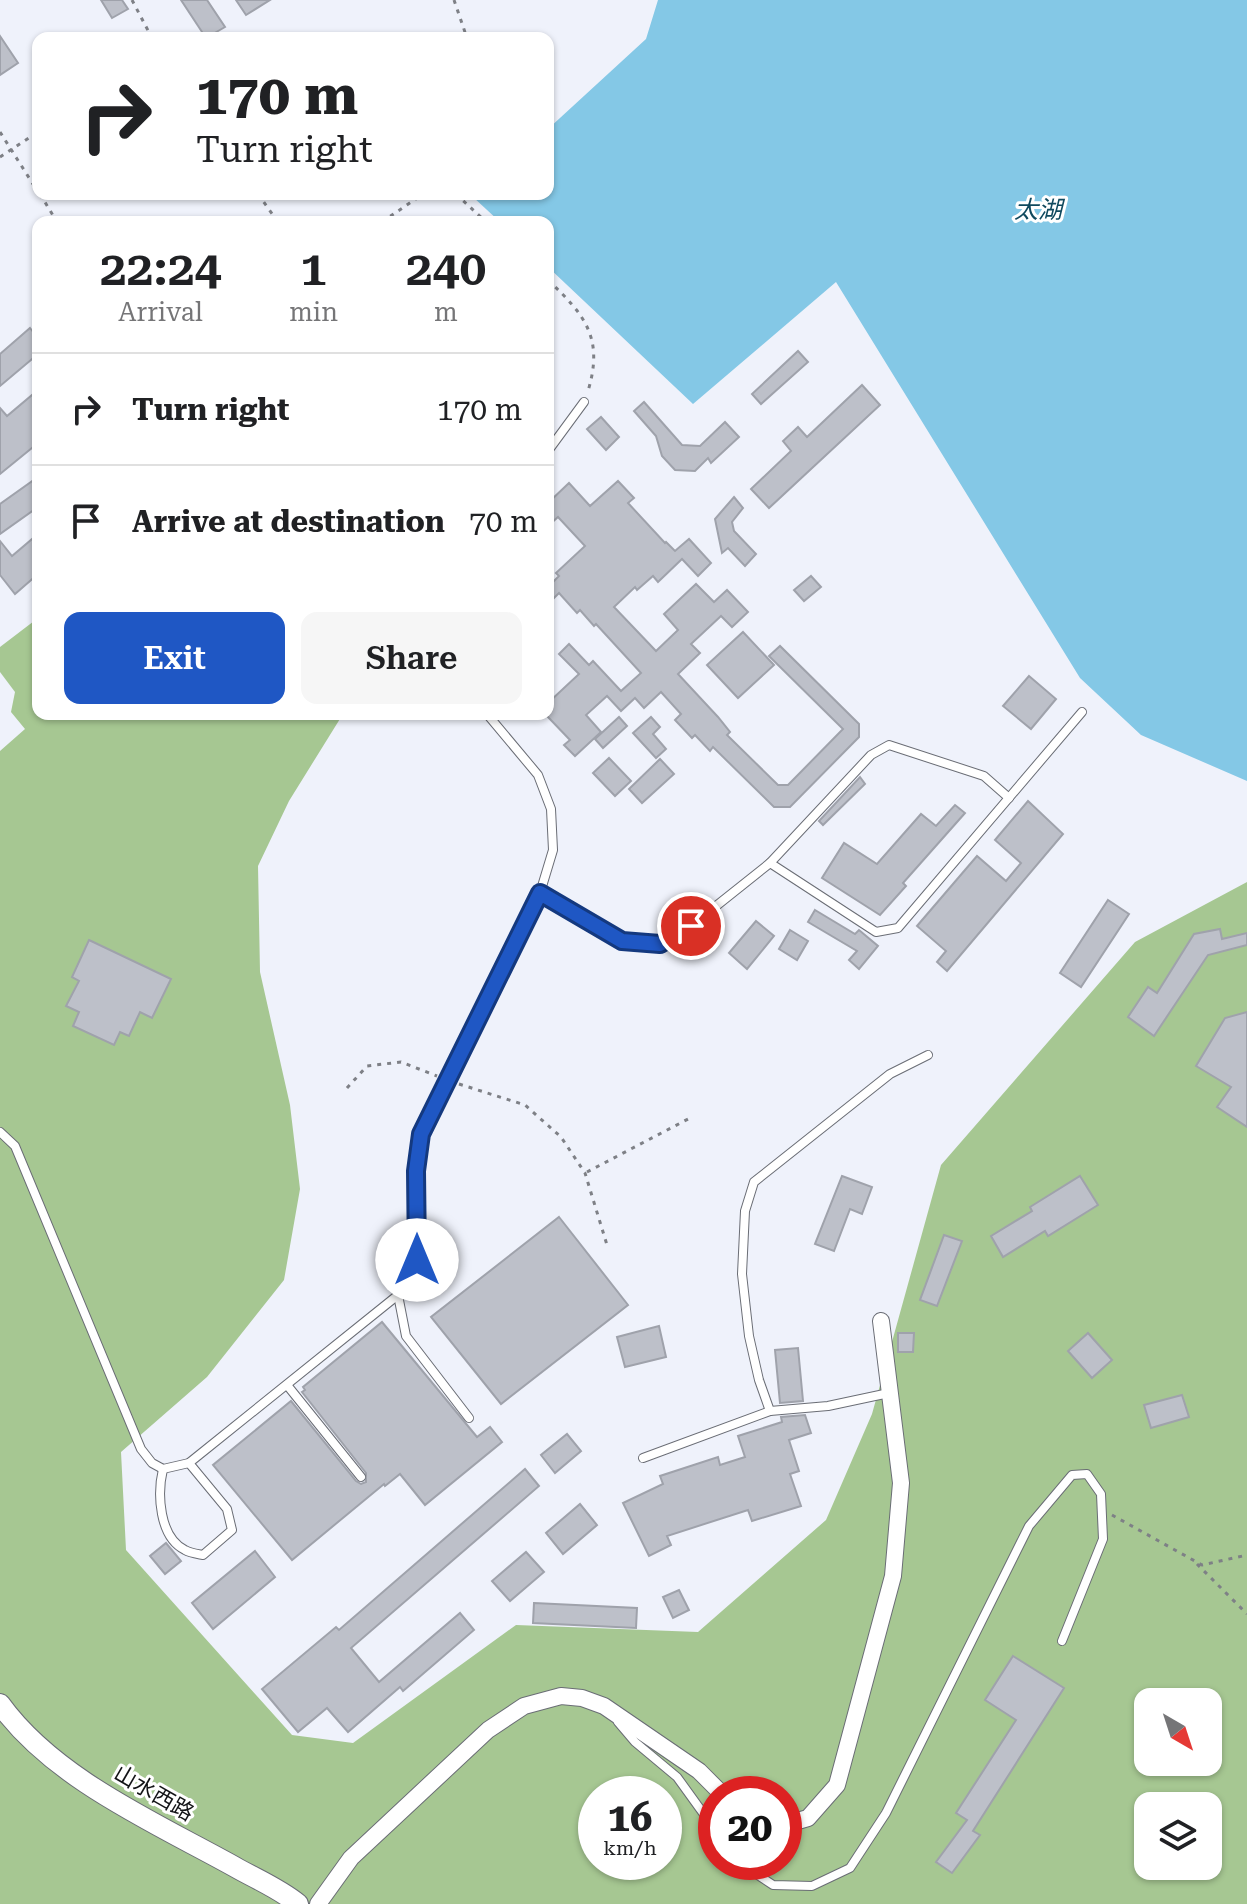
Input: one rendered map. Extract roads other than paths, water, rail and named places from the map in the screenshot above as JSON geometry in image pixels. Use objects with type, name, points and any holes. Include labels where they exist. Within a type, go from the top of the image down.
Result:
[{"type":"street","points":[[802,1820],[808,1818],[837,1785],[893,1576],[901,1483],[881,1321]]},
{"type":"street","points":[[318,1904],[351,1858],[488,1730],[524,1706],[561,1696],[582,1698],[604,1706],[704,1776]]},
{"type":"street","name":"山水西路","points":[[0,1704],[62,1765],[104,1793],[298,1904]]},
{"type":"lane","points":[[554,443],[584,402]]},
{"type":"lane","points":[[770,863],[876,932],[898,928],[1082,712]]},
{"type":"lane","points":[[0,1132],[15,1146],[141,1449],[152,1463],[163,1469],[189,1463],[398,1295],[411,1277],[417,1260],[416,1171],[421,1134],[540,893],[553,850],[551,809],[538,775],[492,720]]},
{"type":"lane","points":[[540,893],[622,941],[660,944],[691,926],[770,863],[871,755],[889,745],[984,776],[1009,798]]},
{"type":"lane","points":[[770,1411],[749,1336],[742,1274],[745,1211],[754,1182],[890,1074],[928,1055]]},
{"type":"lane","points":[[398,1295],[406,1336],[469,1418]]},
{"type":"lane","points":[[287,1385],[361,1477]]},
{"type":"lane","points":[[643,1458],[770,1411],[828,1406],[890,1393]]},
{"type":"lane","points":[[163,1469],[159,1485],[166,1532],[183,1550],[203,1555],[232,1530],[227,1509],[189,1463]]},
{"type":"lane","points":[[765,1880],[773,1885],[812,1886],[850,1868],[886,1813],[1029,1526],[1072,1475],[1087,1474],[1101,1494],[1103,1539],[1062,1641]]},
{"type":"lane","points":[[604,1706],[635,1742],[677,1777],[698,1806]]},
{"type":"water","name":"太湖","points":[[658,0],[1247,0],[1247,781],[1141,735],[1080,678],[836,282],[693,404],[554,273],[554,216],[494,216],[476,200],[554,200],[554,123],[646,39]]}]
